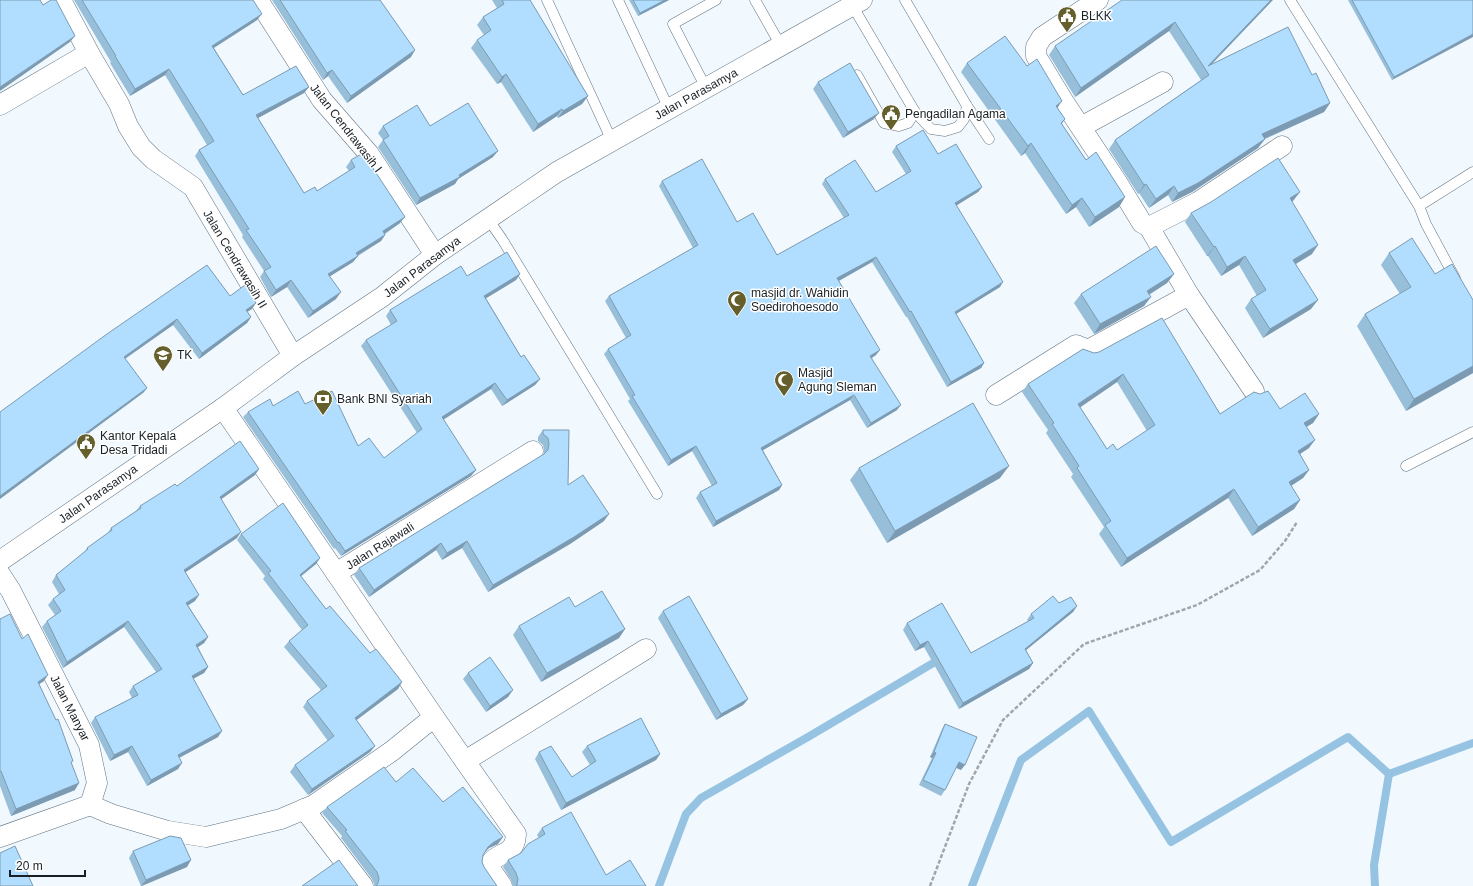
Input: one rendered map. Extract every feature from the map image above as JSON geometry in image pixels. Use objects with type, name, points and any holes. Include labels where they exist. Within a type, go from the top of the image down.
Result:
[{"type":"street","name":"Jalan Cendrawasih II","points":[[61,0],[89,53],[119,104],[128,126],[141,146],[153,159],[193,187],[292,356]]},
{"type":"street","name":"Jalan Cendrawasih I","points":[[258,0],[322,100],[369,154],[435,255]]},
{"type":"street","points":[[1098,0],[1042,37],[1036,47],[1036,56],[1142,223],[1150,227],[1189,295],[1254,391]]},
{"type":"street","name":"Jalan Parasamya","points":[[0,561],[222,408],[292,356],[382,297],[435,255],[557,172],[857,3]]},
{"type":"street","points":[[0,105],[89,53]]},
{"type":"street","points":[[1081,127],[1163,82]]},
{"type":"street","points":[[1150,227],[1198,202],[1282,146]]},
{"type":"street","points":[[996,394],[1076,345],[1088,350],[1189,295]]},
{"type":"street","name":"Jalan Rajawali","points":[[222,408],[336,573],[533,451]]},
{"type":"street","points":[[336,573],[516,834],[512,849],[493,860],[489,867],[502,886]]},
{"type":"street","name":"Jalan Manyar","points":[[0,574],[11,591],[89,745],[98,783],[90,805]]},
{"type":"street","points":[[465,761],[646,649]]},
{"type":"street","points":[[0,837],[90,805],[111,814],[168,831],[206,837],[280,819],[314,805],[392,751],[434,717]]},
{"type":"street","points":[[304,809],[363,886]]},
{"type":"lane","points":[[547,0],[612,141]]},
{"type":"lane","points":[[618,0],[669,109]]},
{"type":"lane","points":[[706,88],[673,24],[716,0]]},
{"type":"lane","points":[[755,0],[781,46]]},
{"type":"lane","points":[[905,0],[967,106],[989,139]]},
{"type":"lane","points":[[1290,0],[1419,206],[1426,224],[1461,289]]},
{"type":"lane","points":[[857,3],[915,112],[931,129],[945,131],[958,127],[964,119],[967,106]]},
{"type":"lane","points":[[857,75],[884,123],[898,126],[908,123],[915,112]]},
{"type":"lane","points":[[1419,206],[1473,172]]},
{"type":"lane","points":[[488,218],[657,494]]},
{"type":"lane","points":[[1406,466],[1473,432]]},
{"type":"path","points":[[930,886],[969,784],[1004,720],[1084,644],[1197,605],[1260,570],[1285,541],[1297,522]]},
{"type":"building","points":[[0,0],[40,0],[43,5],[51,0],[56,0],[75,36],[0,87]]},
{"type":"building","points":[[82,0],[253,0],[262,14],[212,46],[243,95],[296,66],[309,87],[256,115],[304,193],[315,187],[317,191],[355,167],[351,160],[363,153],[405,217],[383,231],[385,235],[356,253],[358,256],[328,274],[341,292],[313,311],[291,280],[276,290],[264,271],[271,267],[246,230],[249,229],[199,150],[214,141],[169,69],[135,89]]},
{"type":"building","points":[[280,0],[380,0],[415,50],[351,96],[332,70],[327,73]]},
{"type":"building","points":[[502,0],[530,0],[588,96],[563,111],[562,109],[538,124],[506,74],[502,77],[477,40],[491,30],[483,17],[504,4]]},
{"type":"building","points":[[633,0],[665,0],[640,13]]},
{"type":"building","points":[[1122,0],[1271,0],[1208,66],[1288,27],[1312,75],[1316,73],[1330,103],[1262,134],[1265,139],[1198,183],[1178,193],[1174,186],[1156,199],[1146,184],[1144,185],[1115,140],[1209,75],[1175,22],[1081,88],[1055,46]]},
{"type":"building","points":[[1352,0],[1473,0],[1473,34],[1394,77]]},
{"type":"building","points":[[1005,36],[1027,66],[1037,59],[1062,101],[1056,106],[1065,119],[1061,123],[1086,160],[1096,152],[1125,197],[1095,217],[1082,198],[1072,205],[1031,143],[1028,146],[967,63]]},
{"type":"building","points":[[850,63],[879,113],[848,132],[818,82]]},
{"type":"building","points":[[468,103],[498,151],[459,175],[460,177],[420,198],[383,140],[389,136],[383,126],[417,105],[430,126]]},
{"type":"building","points":[[923,130],[938,154],[956,144],[982,187],[955,203],[1003,282],[955,312],[984,363],[951,382],[911,311],[910,312],[876,257],[837,278],[880,350],[870,356],[901,405],[871,423],[854,395],[761,448],[782,485],[716,521],[700,492],[717,483],[696,446],[671,460],[632,396],[635,395],[608,349],[631,335],[609,296],[698,245],[662,181],[702,159],[737,222],[753,213],[777,255],[849,215],[825,179],[855,160],[876,192],[911,171],[896,146]]},
{"type":"building","points":[[1278,158],[1300,192],[1290,198],[1318,245],[1293,260],[1318,300],[1270,329],[1251,299],[1266,290],[1245,256],[1227,267],[1215,246],[1214,247],[1191,213],[1211,202]]},
{"type":"building","points":[[1412,238],[1435,274],[1452,264],[1473,300],[1473,366],[1414,399],[1365,314],[1411,287],[1389,253]]},
{"type":"building","points":[[1156,246],[1174,274],[1147,291],[1151,297],[1100,324],[1081,294]]},
{"type":"building","points":[[507,252],[520,274],[484,296],[521,357],[524,355],[540,379],[507,400],[495,383],[442,417],[476,470],[345,551],[248,412],[270,399],[273,406],[298,391],[305,404],[332,391],[358,446],[369,438],[384,458],[422,429],[366,340],[397,321],[390,310],[461,266],[467,276]]},
{"type":"building","points":[[207,265],[230,296],[245,285],[256,303],[246,310],[251,317],[202,353],[177,319],[124,357],[147,388],[0,496],[0,412],[107,334]]},
{"type":"building","points":[[1162,318],[1220,414],[1254,392],[1260,394],[1268,391],[1280,409],[1305,393],[1319,414],[1304,423],[1315,440],[1298,451],[1309,470],[1289,482],[1300,500],[1258,527],[1234,489],[1127,558],[1105,525],[1111,521],[1077,468],[1079,466],[1052,424],[1054,423],[1028,384],[1083,349],[1094,353],[1099,352]],"holes":[[[1123,374],[1155,425],[1117,450],[1113,444],[1107,449],[1078,404]]]},
{"type":"building","points":[[973,403],[1009,466],[895,531],[859,468]]},
{"type":"building","points":[[543,430],[569,430],[568,485],[583,475],[609,514],[574,537],[493,585],[467,541],[447,553],[441,543],[374,590],[359,568],[544,454],[548,450],[549,444],[548,438],[543,434]]},
{"type":"building","points":[[240,441],[259,469],[220,497],[241,532],[184,570],[199,595],[186,603],[208,637],[196,645],[208,667],[192,676],[222,731],[178,755],[182,763],[151,780],[132,746],[114,755],[95,717],[138,695],[133,686],[162,669],[128,621],[67,662],[47,621],[61,611],[53,599],[65,590],[56,575],[88,549],[87,548],[112,530],[111,528],[141,508],[140,506],[175,484],[177,486]]},
{"type":"building","points":[[283,503],[320,558],[300,575],[326,609],[330,606],[370,653],[376,649],[402,682],[355,718],[375,746],[312,789],[295,765],[334,736],[307,701],[327,686],[289,641],[308,625],[268,573],[271,571],[241,534]]},
{"type":"building","points":[[602,591],[625,629],[547,673],[519,626],[569,597],[575,607]]},
{"type":"building","points":[[689,596],[748,699],[721,714],[663,611]]},
{"type":"building","points":[[1053,596],[1059,603],[1071,597],[1077,606],[1025,649],[1033,663],[963,703],[928,641],[920,645],[907,623],[942,603],[971,653],[1034,618],[1031,614]]},
{"type":"building","points":[[10,614],[22,639],[28,634],[48,675],[38,682],[56,720],[58,719],[79,783],[16,809],[1,771],[0,772],[0,619]]},
{"type":"building","points":[[490,657],[513,690],[490,706],[468,673]]},
{"type":"building","points":[[641,718],[660,754],[566,803],[539,752],[551,746],[572,777],[596,761],[587,746]]},
{"type":"building","points":[[945,724],[977,737],[965,765],[959,762],[945,790],[923,780],[936,753],[934,752]]},
{"type":"building","points":[[384,767],[396,782],[413,768],[443,802],[463,787],[503,837],[488,847],[483,855],[482,862],[497,886],[376,886],[379,878],[377,872],[345,831],[347,830],[327,807]]},
{"type":"building","points":[[571,812],[606,875],[630,860],[646,886],[516,886],[518,879],[508,860],[521,853],[528,844],[545,834],[542,828]]},
{"type":"building","points":[[170,836],[181,838],[191,860],[146,880],[133,851]]},
{"type":"building","points":[[15,846],[33,886],[0,886],[0,853]]},
{"type":"building","points":[[339,860],[358,886],[302,886]]},
{"type":"waterway","points":[[659,886],[686,814],[701,798],[940,659]]},
{"type":"waterway","points":[[972,886],[1021,760],[1089,711],[1171,842],[1348,737],[1389,774]]},
{"type":"waterway","points":[[1375,886],[1374,865],[1389,774],[1473,743]]},
{"type":"place","name":"BLKK","points":[[1067,33]]},
{"type":"place","name":"Pengadilan Agama","points":[[891,131]]},
{"type":"place","name":"masjid dr. Wahidin Soedirohoesodo","points":[[737,317]]},
{"type":"place","name":"TK","points":[[163,372]]},
{"type":"place","name":"Masjid Agung Sleman","points":[[784,397]]},
{"type":"place","name":"Bank BNI Syariah","points":[[323,416]]},
{"type":"place","name":"Kantor Kepala Desa Tridadi","points":[[86,460]]}]
